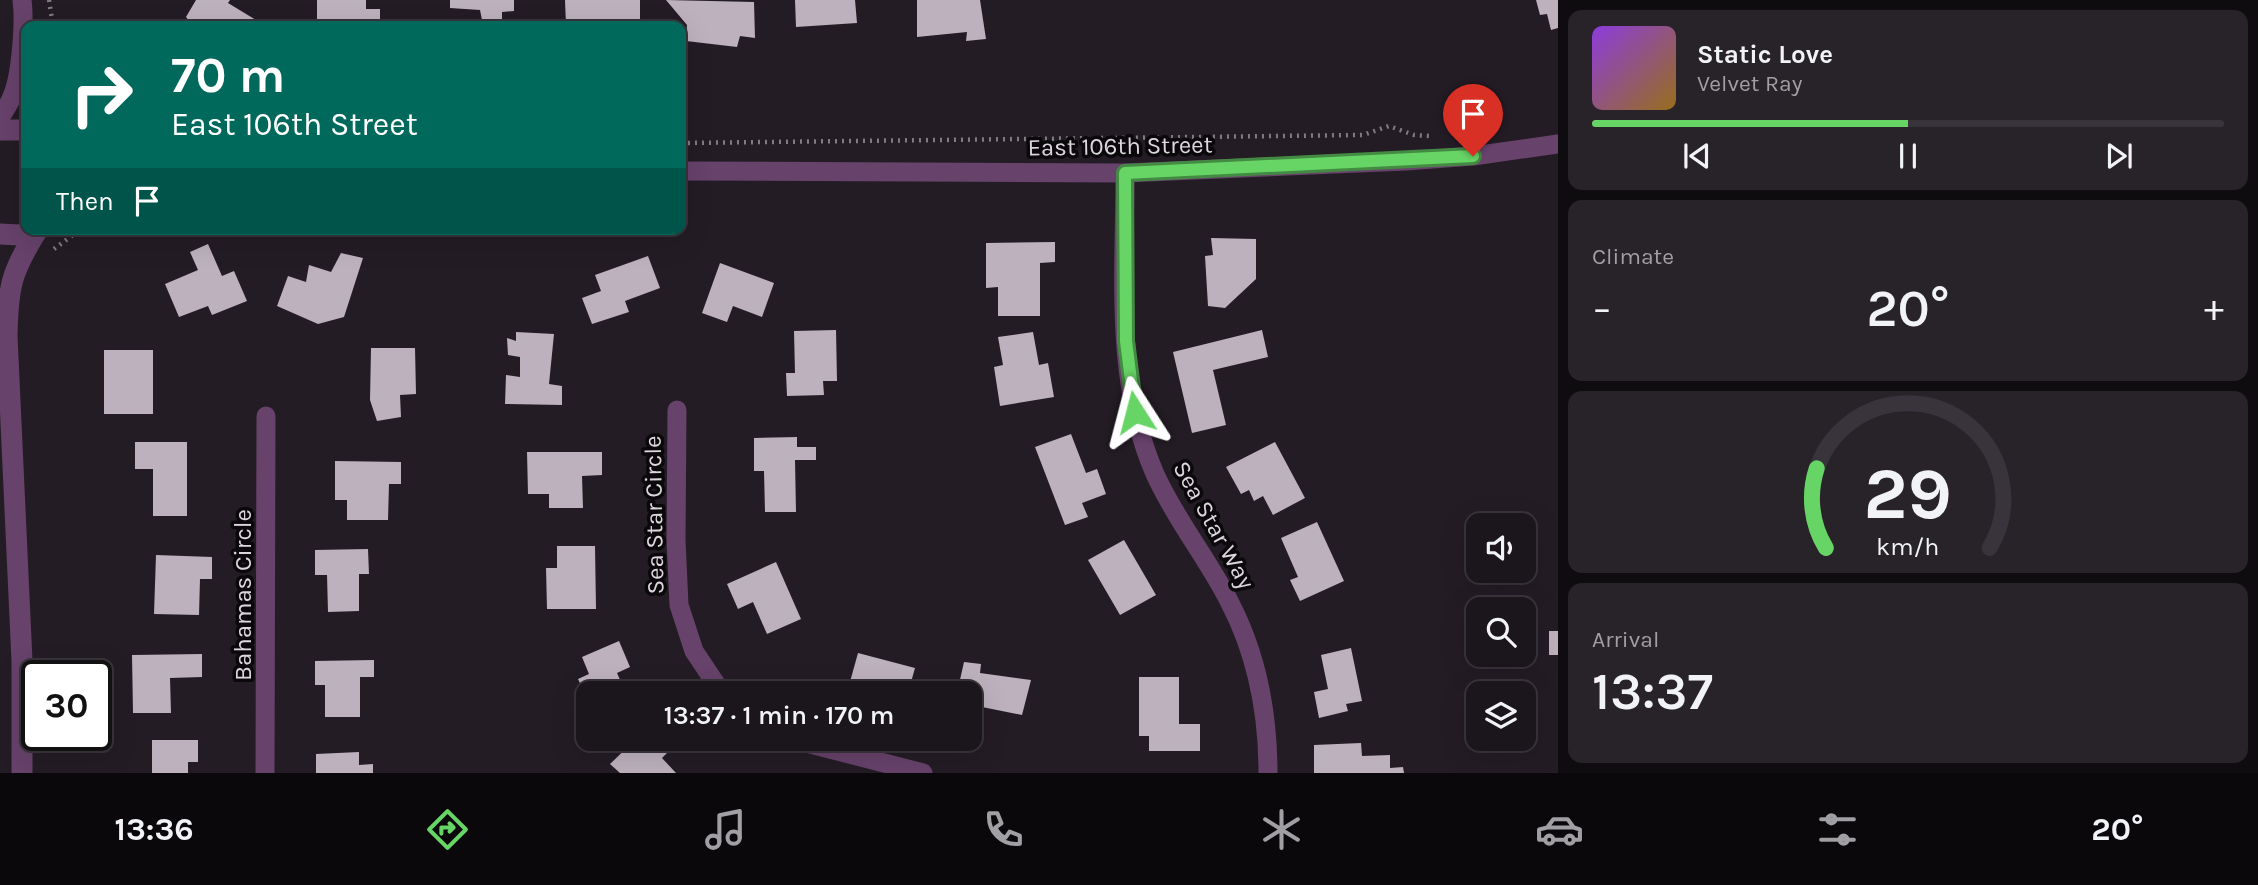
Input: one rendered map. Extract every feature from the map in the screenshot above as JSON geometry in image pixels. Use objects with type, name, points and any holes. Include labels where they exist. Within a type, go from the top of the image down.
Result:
[{"type":"street","points":[[0,118],[15,91],[21,45]]},
{"type":"street","points":[[0,130],[21,130]]},
{"type":"street","name":"East 106th Street","points":[[686,171],[1125,173],[1419,160],[1558,144]]},
{"type":"street","name":"Sea Star Way","points":[[1125,173],[1127,359],[1135,412],[1156,475],[1231,604],[1246,639],[1266,712],[1268,773]]},
{"type":"street","points":[[0,234],[21,234]]},
{"type":"street","points":[[22,773],[22,662],[3,329],[16,267],[35,235]]},
{"type":"street","name":"Sea Star Circle","points":[[677,410],[676,540],[679,605],[694,651],[714,681]]},
{"type":"street","name":"Bahamas Circle","points":[[265,773],[266,416]]},
{"type":"street","points":[[838,751],[923,773]]},
{"type":"path","points":[[49,0],[52,21]]},
{"type":"path","points":[[686,143],[1363,135],[1389,126],[1414,135],[1442,136]]},
{"type":"path","points":[[48,256],[71,235]]},
{"type":"building","points":[[196,0],[230,0],[228,3],[256,20],[189,21],[186,17]]},
{"type":"building","points":[[317,0],[366,0],[366,9],[380,9],[380,21],[317,21]]},
{"type":"building","points":[[450,0],[514,0],[514,11],[502,12],[502,21],[482,21],[480,10],[450,8]]},
{"type":"building","points":[[565,0],[640,0],[640,21],[566,21]]},
{"type":"building","points":[[666,0],[754,2],[755,38],[740,36],[737,47],[686,41],[687,25]]},
{"type":"building","points":[[795,0],[855,0],[857,23],[796,27]]},
{"type":"building","points":[[917,0],[980,0],[986,39],[966,41],[967,32],[917,37]]},
{"type":"building","points":[[1536,0],[1558,0],[1558,28],[1551,30],[1547,14],[1540,15]]},
{"type":"building","points":[[1211,238],[1256,239],[1256,279],[1225,308],[1208,306],[1205,256],[1213,255]]},
{"type":"building","points":[[1055,242],[1055,262],[1040,263],[1040,316],[998,316],[998,287],[986,288],[986,243]]},
{"type":"building","points":[[208,244],[222,276],[234,271],[247,301],[212,315],[208,306],[179,317],[165,284],[198,270],[190,252]]},
{"type":"building","points":[[341,253],[363,258],[344,317],[318,324],[277,306],[288,276],[306,282],[309,265],[331,272]]},
{"type":"building","points":[[648,256],[660,288],[625,301],[629,312],[592,324],[582,298],[601,291],[595,275]]},
{"type":"building","points":[[720,263],[774,283],[762,317],[733,306],[727,322],[702,313]]},
{"type":"building","points":[[836,330],[837,381],[823,381],[824,395],[787,396],[786,373],[795,373],[794,331]]},
{"type":"building","points":[[1262,330],[1268,357],[1213,370],[1226,425],[1192,433],[1173,352]]},
{"type":"building","points":[[516,332],[554,334],[549,384],[562,386],[562,405],[505,404],[506,375],[520,377],[520,357],[508,355],[507,338],[516,341]]},
{"type":"building","points":[[1033,332],[1039,365],[1048,363],[1054,397],[1000,406],[994,367],[1003,365],[998,337]]},
{"type":"building","points":[[371,348],[415,348],[416,394],[400,395],[401,417],[377,421],[370,400]]},
{"type":"building","points":[[104,350],[153,350],[153,414],[104,414]]},
{"type":"building","points":[[1071,434],[1086,473],[1097,469],[1106,494],[1082,503],[1088,517],[1065,525],[1035,447]]},
{"type":"building","points":[[797,437],[797,447],[816,447],[816,460],[795,460],[796,512],[765,512],[764,471],[754,471],[754,438]]},
{"type":"building","points":[[135,442],[187,442],[187,516],[153,516],[153,469],[135,469]]},
{"type":"building","points":[[1275,442],[1305,498],[1273,515],[1263,496],[1254,501],[1249,490],[1241,494],[1226,467]]},
{"type":"building","points":[[527,452],[602,452],[602,475],[582,476],[583,508],[549,508],[549,494],[528,494]]},
{"type":"building","points":[[335,461],[401,462],[401,484],[389,484],[388,520],[347,520],[347,500],[335,500]]},
{"type":"building","points":[[1317,522],[1344,581],[1300,601],[1290,580],[1298,577],[1281,538]]},
{"type":"building","points":[[1124,540],[1156,595],[1120,615],[1088,560]]},
{"type":"building","points":[[557,546],[595,546],[596,609],[547,609],[546,568],[557,568]]},
{"type":"building","points":[[368,549],[369,574],[359,574],[359,611],[328,612],[327,575],[315,575],[315,550]]},
{"type":"building","points":[[156,555],[212,557],[212,579],[200,579],[199,615],[154,614]]},
{"type":"building","points":[[776,562],[801,619],[767,634],[753,602],[738,609],[727,584]]},
{"type":"building","points":[[1549,631],[1558,631],[1558,655],[1549,655]]},
{"type":"building","points":[[619,641],[630,667],[617,673],[621,681],[579,681],[578,679],[589,674],[582,657]]},
{"type":"building","points":[[1351,648],[1362,701],[1346,704],[1348,711],[1319,718],[1314,692],[1328,689],[1321,655]]},
{"type":"building","points":[[858,653],[915,668],[911,681],[850,681]]},
{"type":"building","points":[[202,654],[202,677],[170,678],[171,713],[133,713],[132,655]]},
{"type":"building","points":[[374,660],[374,677],[360,677],[360,717],[325,717],[325,685],[315,685],[315,661]]},
{"type":"building","points":[[964,662],[981,664],[980,673],[1031,680],[1022,715],[982,707],[982,681],[960,681]]},
{"type":"building","points":[[1139,677],[1179,677],[1179,724],[1200,724],[1200,751],[1149,751],[1149,736],[1139,736]]},
{"type":"building","points":[[152,740],[198,740],[198,762],[188,762],[188,773],[152,773]]},
{"type":"building","points":[[1361,743],[1362,756],[1390,755],[1390,768],[1403,767],[1404,773],[1314,773],[1314,745]]},
{"type":"building","points":[[624,751],[669,751],[662,758],[676,773],[620,773],[610,764]]},
{"type":"building","points":[[359,752],[359,765],[373,764],[373,773],[316,773],[316,754]]},
{"type":"route","points":[[1135,412],[1126,341],[1125,173],[1473,156]]}]
